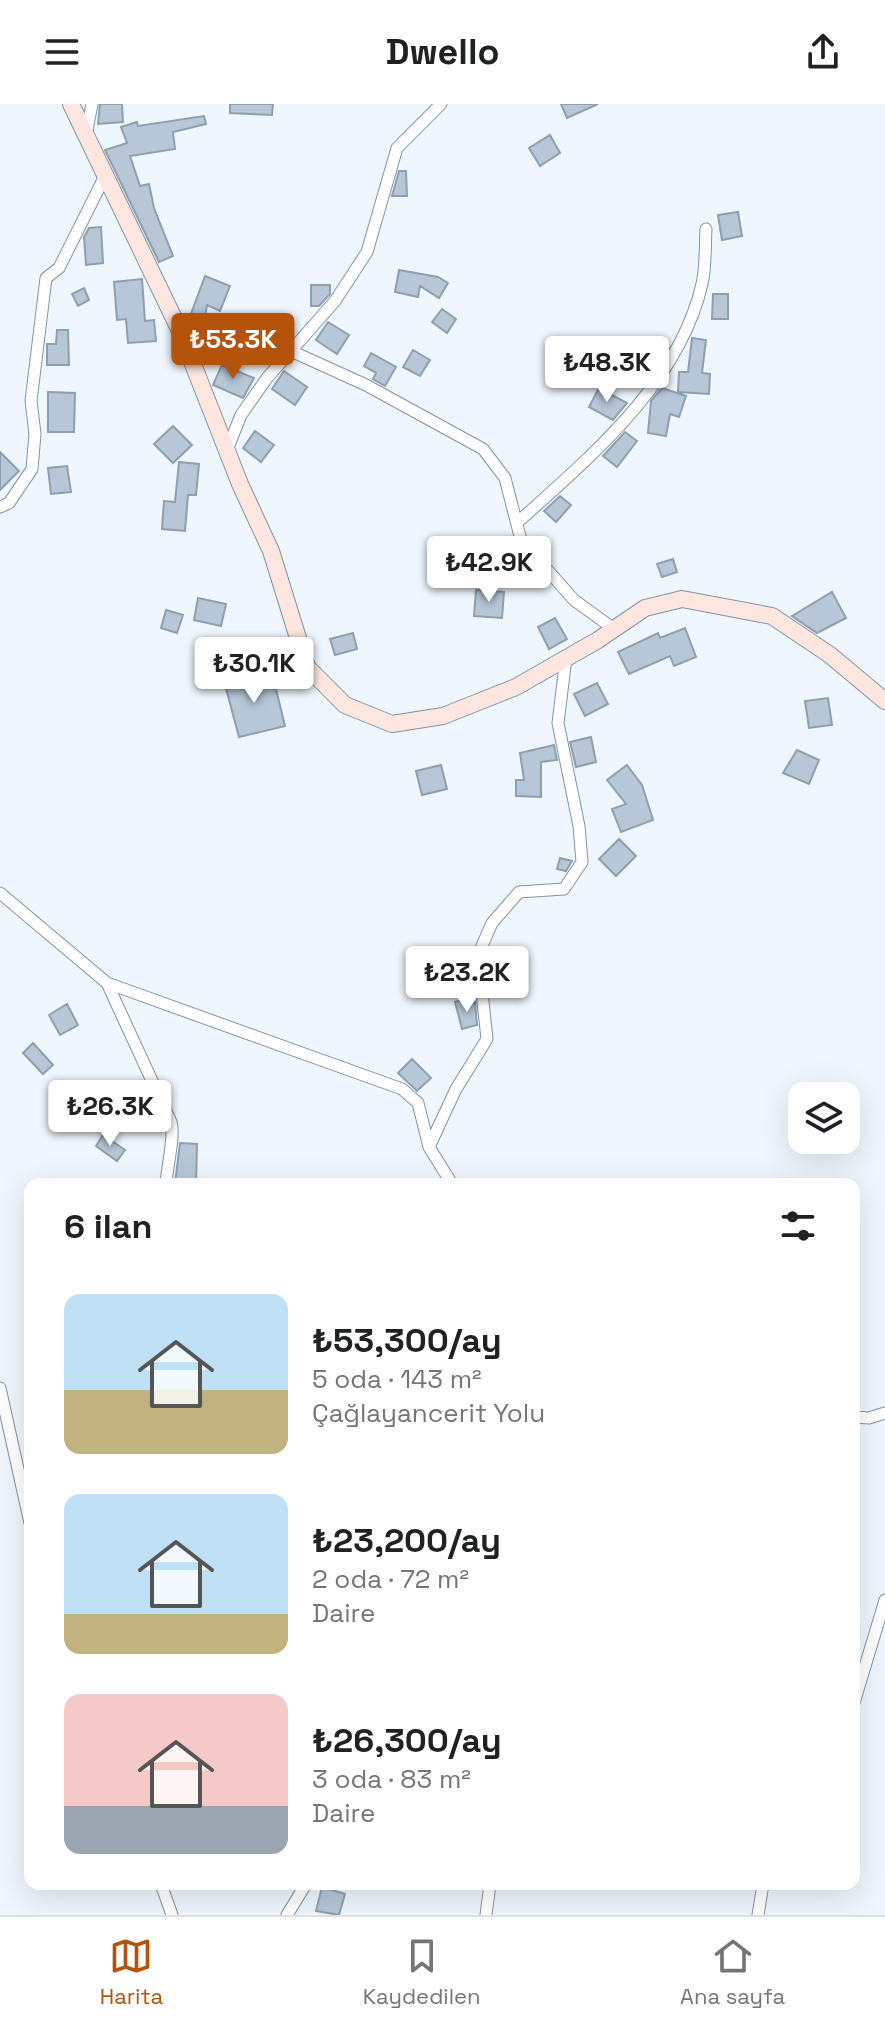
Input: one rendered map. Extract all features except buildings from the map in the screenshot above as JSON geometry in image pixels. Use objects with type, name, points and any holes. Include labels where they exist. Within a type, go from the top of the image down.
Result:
[{"type":"main road","points":[[71,104],[180,331],[271,551],[307,667],[345,705],[392,724],[443,716],[516,687],[645,608],[682,599],[772,616],[830,655],[885,701]]},
{"type":"street","points":[[86,136],[92,104]]},
{"type":"street","points":[[227,450],[241,415],[335,301],[367,252],[397,148],[441,104]]},
{"type":"street","points":[[0,507],[9,503],[32,469],[35,434],[31,401],[46,278],[59,268],[105,176]]},
{"type":"street","points":[[518,522],[603,445],[668,367],[703,284],[706,229]]},
{"type":"street","points":[[291,351],[366,385],[483,449],[505,478],[521,540],[574,600],[614,629]]},
{"type":"street","points":[[429,1147],[456,1089],[487,1039],[478,955],[492,923],[519,892],[564,889],[582,862],[579,826],[558,723],[566,658]]},
{"type":"street","points":[[0,893],[107,983],[402,1089],[418,1103],[429,1147],[448,1178]]},
{"type":"street","points":[[107,983],[157,1087],[165,1116],[171,1122],[173,1132],[169,1143],[166,1178]]},
{"type":"street","points":[[0,1388],[24,1496]]},
{"type":"street","points":[[860,1417],[885,1413]]},
{"type":"street","points":[[860,1683],[885,1600]]},
{"type":"street","points":[[163,1890],[172,1915]]},
{"type":"street","points":[[287,1915],[302,1890]]},
{"type":"street","points":[[486,1915],[489,1890]]},
{"type":"street","points":[[758,1915],[762,1890]]}]
